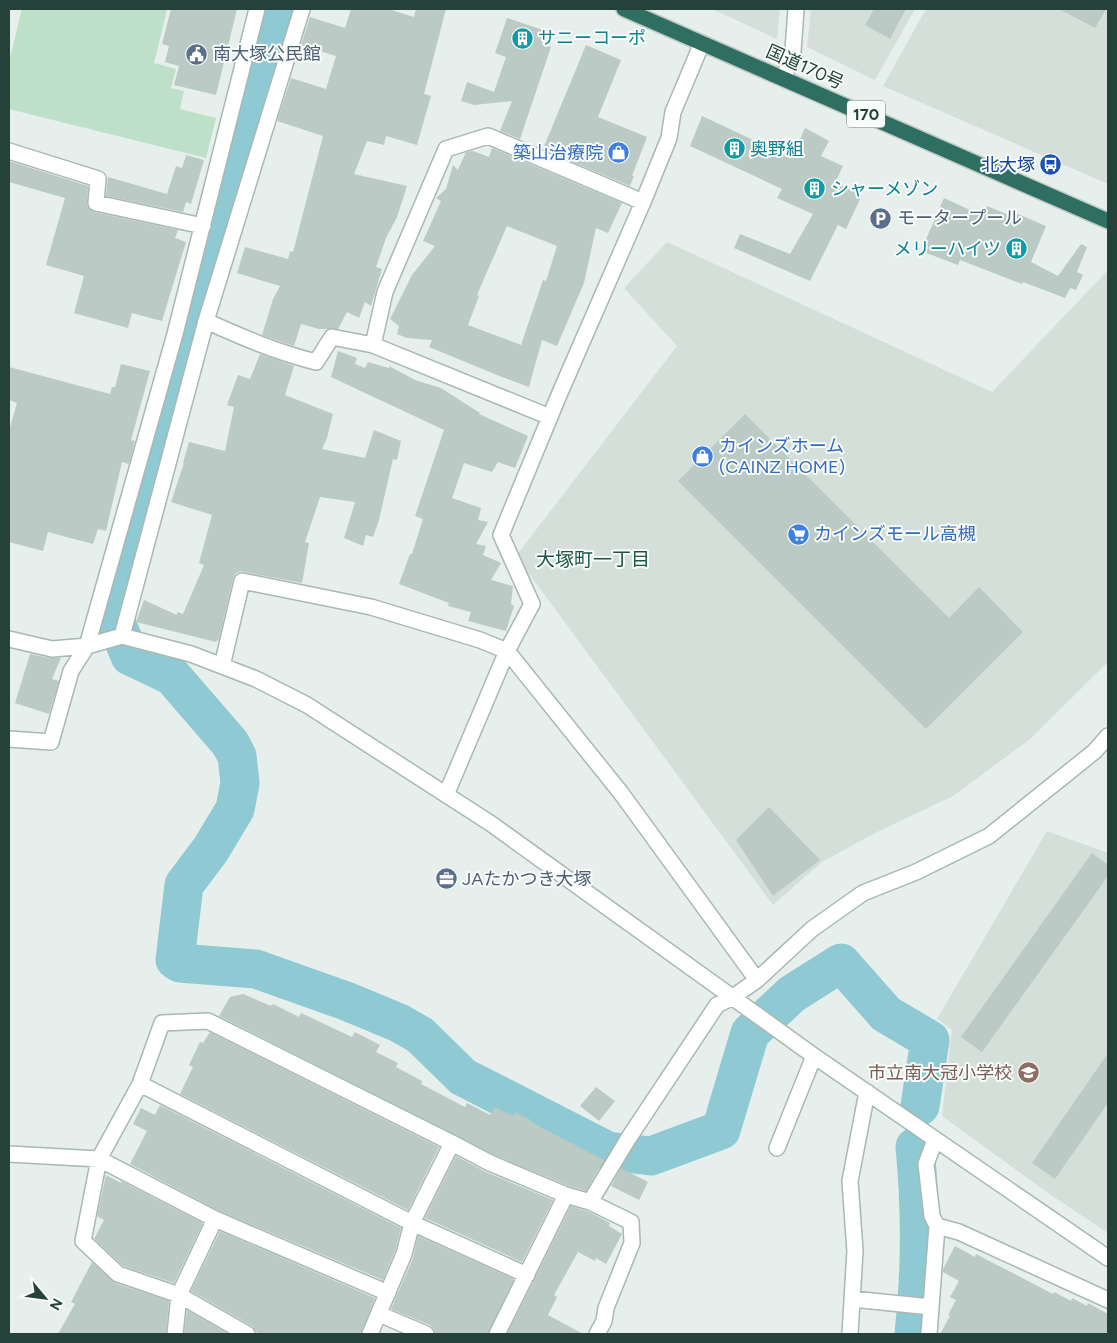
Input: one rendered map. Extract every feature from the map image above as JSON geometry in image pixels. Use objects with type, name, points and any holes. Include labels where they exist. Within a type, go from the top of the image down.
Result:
[{"type":"highway","name":"国道170号","points":[[624,9],[1108,221]]},
{"type":"street","points":[[9,739],[51,742],[71,671],[87,646],[172,343],[257,9]]},
{"type":"street","points":[[122,636],[206,321],[302,9]]},
{"type":"street","points":[[784,78],[793,51],[796,9]]},
{"type":"street","points":[[446,794],[507,651],[532,604],[501,535],[643,202],[669,138],[673,112],[702,42]]},
{"type":"street","points":[[373,345],[386,292],[446,149],[488,136],[643,202]]},
{"type":"street","points":[[9,150],[98,178],[96,203],[202,226]]},
{"type":"street","points":[[206,321],[259,345],[316,362],[332,337],[373,345],[550,417]]},
{"type":"street","points":[[222,666],[242,581],[371,607],[480,640],[507,651],[621,793],[757,980]]},
{"type":"street","points":[[9,639],[52,648],[87,646],[122,636],[191,654],[256,679],[307,705],[490,822],[814,1056],[1108,1258]]},
{"type":"street","points":[[590,1202],[628,1139],[718,1005],[757,980],[812,929],[863,893],[916,872],[989,836],[1095,751],[1108,736]]},
{"type":"street","points":[[248,1334],[179,1295],[118,1274],[83,1241],[99,1159],[140,1084],[162,1023],[208,1021],[452,1143],[490,1164],[566,1195],[590,1202],[631,1222],[632,1243],[606,1308],[604,1321],[597,1334]]},
{"type":"street","points":[[777,1148],[814,1056]]},
{"type":"street","points":[[140,1084],[412,1223],[526,1275]]},
{"type":"street","points":[[850,1334],[854,1251],[850,1181],[867,1092]]},
{"type":"street","points":[[929,1334],[937,1226],[932,1216],[926,1164],[935,1140]]},
{"type":"street","points":[[370,1334],[404,1254],[412,1223],[452,1143]]},
{"type":"street","points":[[9,1154],[99,1159],[215,1219],[388,1293]]},
{"type":"street","points":[[497,1334],[566,1195]]},
{"type":"street","points":[[175,1334],[179,1295],[215,1219]]},
{"type":"street","points":[[937,1226],[959,1232],[1108,1300]]},
{"type":"street","points":[[852,1299],[932,1308]]},
{"type":"street","points":[[379,1314],[426,1334]]},
{"type":"shaded area","points":[[712,9],[780,9],[777,39]]},
{"type":"shaded area","points":[[811,9],[915,9],[875,80],[807,47]]},
{"type":"shaded area","points":[[926,9],[1108,9],[1108,184],[883,86]]},
{"type":"shaded area","points":[[667,242],[992,392],[1108,270],[1108,662],[1029,740],[953,796],[875,833],[822,862],[773,905],[516,556],[677,346],[624,288]]},
{"type":"shaded area","name":"市立南大冠小学校","points":[[1047,831],[1108,853],[1108,1233],[1048,1193],[942,1116],[952,1030],[937,1019]]},
{"type":"green space","points":[[22,9],[167,10],[154,63],[176,69],[171,88],[184,91],[180,109],[216,118],[206,158],[9,109],[9,62]]},
{"type":"building","name":"南大塚公民館","points":[[171,9],[237,9],[216,95],[174,85],[179,66],[165,62],[169,46],[162,44]]},
{"type":"building","points":[[351,9],[388,9],[414,17],[416,9],[446,9],[424,94],[431,96],[417,145],[386,136],[384,145],[367,141],[354,174],[407,186],[397,217],[386,238],[376,267],[382,269],[371,306],[365,302],[359,318],[347,312],[338,329],[319,329],[301,324],[294,346],[262,335],[273,299],[280,286],[237,273],[245,247],[288,259],[290,251],[293,252],[323,136],[277,121],[291,78],[326,89],[336,56],[301,45],[310,17],[345,28]]},
{"type":"building","points":[[874,9],[906,9],[890,39],[865,25]]},
{"type":"building","points":[[1059,9],[1106,9],[1095,28]]},
{"type":"building","points":[[507,18],[546,31],[542,44],[551,47],[520,139],[500,131],[512,101],[474,105],[461,101],[467,82],[494,92],[506,57],[495,53]]},
{"type":"building","points":[[586,45],[621,60],[598,117],[647,137],[630,186],[532,145],[543,149]]},
{"type":"building","points":[[702,116],[792,158],[805,128],[829,141],[821,156],[843,166],[835,183],[862,195],[846,229],[838,225],[810,281],[734,248],[740,234],[790,254],[813,214],[777,198],[782,189],[690,146]]},
{"type":"building","points":[[492,148],[622,203],[608,233],[596,228],[584,283],[557,346],[542,340],[529,387],[429,347],[432,340],[407,338],[397,334],[399,326],[390,319],[412,275],[435,246],[423,241],[441,201],[436,198],[446,189],[453,165],[458,170],[466,152],[473,151],[489,157]],"holes":[[[507,226],[557,246],[546,281],[543,280],[521,345],[468,325],[479,296],[477,295]]]},
{"type":"building","points":[[186,155],[204,160],[191,204],[186,202],[183,212],[106,196],[108,177],[167,194],[176,166],[182,168]]},
{"type":"building","points":[[9,161],[88,186],[87,206],[94,212],[178,230],[175,238],[186,242],[162,321],[132,313],[128,328],[74,313],[84,276],[46,265],[65,198],[9,182]]},
{"type":"building","points":[[944,198],[983,216],[987,206],[1011,216],[1013,212],[1046,226],[1031,262],[1058,276],[1081,244],[1087,247],[1077,272],[1083,275],[1076,290],[1070,288],[1065,298],[960,260],[958,265],[921,251]]},
{"type":"building","points":[[338,351],[357,358],[355,364],[365,368],[368,362],[389,368],[389,366],[415,380],[441,388],[479,414],[528,436],[515,468],[498,462],[492,472],[464,463],[452,498],[481,508],[478,520],[488,522],[476,544],[486,546],[483,555],[501,563],[491,580],[513,586],[511,604],[514,606],[506,631],[468,621],[471,612],[448,606],[449,603],[399,584],[410,554],[412,554],[423,519],[415,516],[444,430],[331,377]]},
{"type":"building","points":[[260,354],[294,366],[285,395],[333,414],[322,449],[365,458],[374,430],[401,441],[397,460],[393,459],[379,520],[373,537],[366,535],[363,546],[344,538],[355,502],[320,497],[305,542],[309,543],[302,583],[240,571],[235,574],[219,639],[216,642],[136,622],[144,600],[177,615],[177,612],[183,614],[204,565],[199,563],[212,515],[171,502],[189,442],[225,451],[234,407],[227,405],[238,375],[250,379]]},
{"type":"building","points":[[121,364],[150,371],[131,440],[135,441],[129,464],[122,462],[106,531],[98,529],[93,544],[48,532],[43,551],[9,542],[9,431],[17,403],[9,400],[9,367],[110,394],[112,387],[115,387]]},
{"type":"building","name":"カインズモール高槻","points":[[745,414],[949,618],[979,587],[1023,632],[926,729],[678,481]]},
{"type":"building","points":[[30,654],[61,658],[52,679],[59,681],[49,714],[15,703]]},
{"type":"building","points":[[769,807],[820,860],[773,896],[736,840]]},
{"type":"building","points":[[1092,853],[1108,865],[1108,876],[982,1052],[961,1037]]},
{"type":"building","points":[[243,994],[271,1006],[273,1004],[299,1017],[301,1013],[352,1037],[355,1032],[380,1045],[376,1052],[398,1063],[396,1067],[422,1081],[421,1084],[465,1107],[467,1103],[490,1115],[495,1107],[513,1116],[515,1112],[604,1160],[586,1191],[569,1186],[494,1155],[219,1016],[230,997]]},
{"type":"building","points":[[210,1032],[439,1147],[408,1210],[180,1094],[193,1067],[189,1065],[200,1042],[203,1043]]},
{"type":"building","points":[[1108,1053],[1108,1103],[1055,1179],[1032,1163]]},
{"type":"building","points":[[596,1087],[615,1101],[599,1121],[580,1106]]},
{"type":"building","points":[[160,1105],[401,1228],[395,1251],[383,1280],[219,1211],[130,1164],[147,1131],[133,1124],[141,1108],[155,1115]]},
{"type":"building","points":[[456,1156],[486,1172],[553,1200],[522,1262],[425,1218]]},
{"type":"building","points":[[621,1168],[648,1182],[639,1200],[611,1186]]},
{"type":"building","points":[[106,1175],[203,1223],[174,1283],[123,1266],[94,1239],[104,1220],[97,1216]]},
{"type":"building","points":[[571,1206],[589,1212],[610,1223],[609,1226],[622,1234],[606,1264],[596,1258],[595,1261],[578,1252],[554,1295],[557,1297],[548,1315],[583,1334],[507,1334]]},
{"type":"building","points":[[220,1231],[375,1298],[361,1334],[258,1334],[252,1326],[191,1291]]},
{"type":"building","points":[[418,1236],[514,1279],[488,1334],[435,1334],[434,1329],[430,1325],[391,1309],[413,1258]]},
{"type":"building","points":[[955,1246],[975,1257],[976,1254],[1053,1294],[1054,1292],[1071,1301],[1072,1298],[1087,1306],[1088,1303],[1108,1314],[1108,1334],[940,1334],[956,1300],[950,1297],[959,1281],[943,1272]]},
{"type":"building","points":[[92,1262],[115,1283],[169,1301],[166,1334],[58,1334],[75,1304],[71,1302]]},
{"type":"building","points":[[187,1310],[227,1333],[184,1334]]},
{"type":"waterway","points":[[277,9],[113,615],[130,656],[172,676],[230,743],[237,756],[240,783],[235,809],[211,849],[184,885],[175,960],[180,963],[256,969],[346,1001],[399,1023],[420,1035],[463,1077],[608,1151],[651,1156],[721,1130],[750,1033],[792,994],[841,963],[886,1014],[930,1040],[920,1106]]},
{"type":"waterway","points":[[914,1334],[919,1241],[915,1147]]},
{"type":"place","name":"サニーコーポ","points":[[522,38]]},
{"type":"place","name":"南大塚公民館","points":[[197,54]]},
{"type":"place","name":"奥野組","points":[[734,149]]},
{"type":"place","name":"築山治療院","points":[[619,153]]},
{"type":"place","name":"北大塚","points":[[1051,165]]},
{"type":"place","name":"シャーメゾン","points":[[815,189]]},
{"type":"place","name":"モータープール","points":[[881,218]]},
{"type":"place","name":"メリーハイツ","points":[[1017,249]]},
{"type":"place","name":"カインズホーム (CAINZ HOME)","points":[[703,456]]},
{"type":"place","name":"カインズモール高槻","points":[[798,534]]},
{"type":"place","name":"JAたかつき大塚","points":[[446,879]]},
{"type":"place","name":"市立南大冠小学校","points":[[1028,1073]]},
{"type":"district","name":"大塚町一丁目","points":[[593,559]]}]
